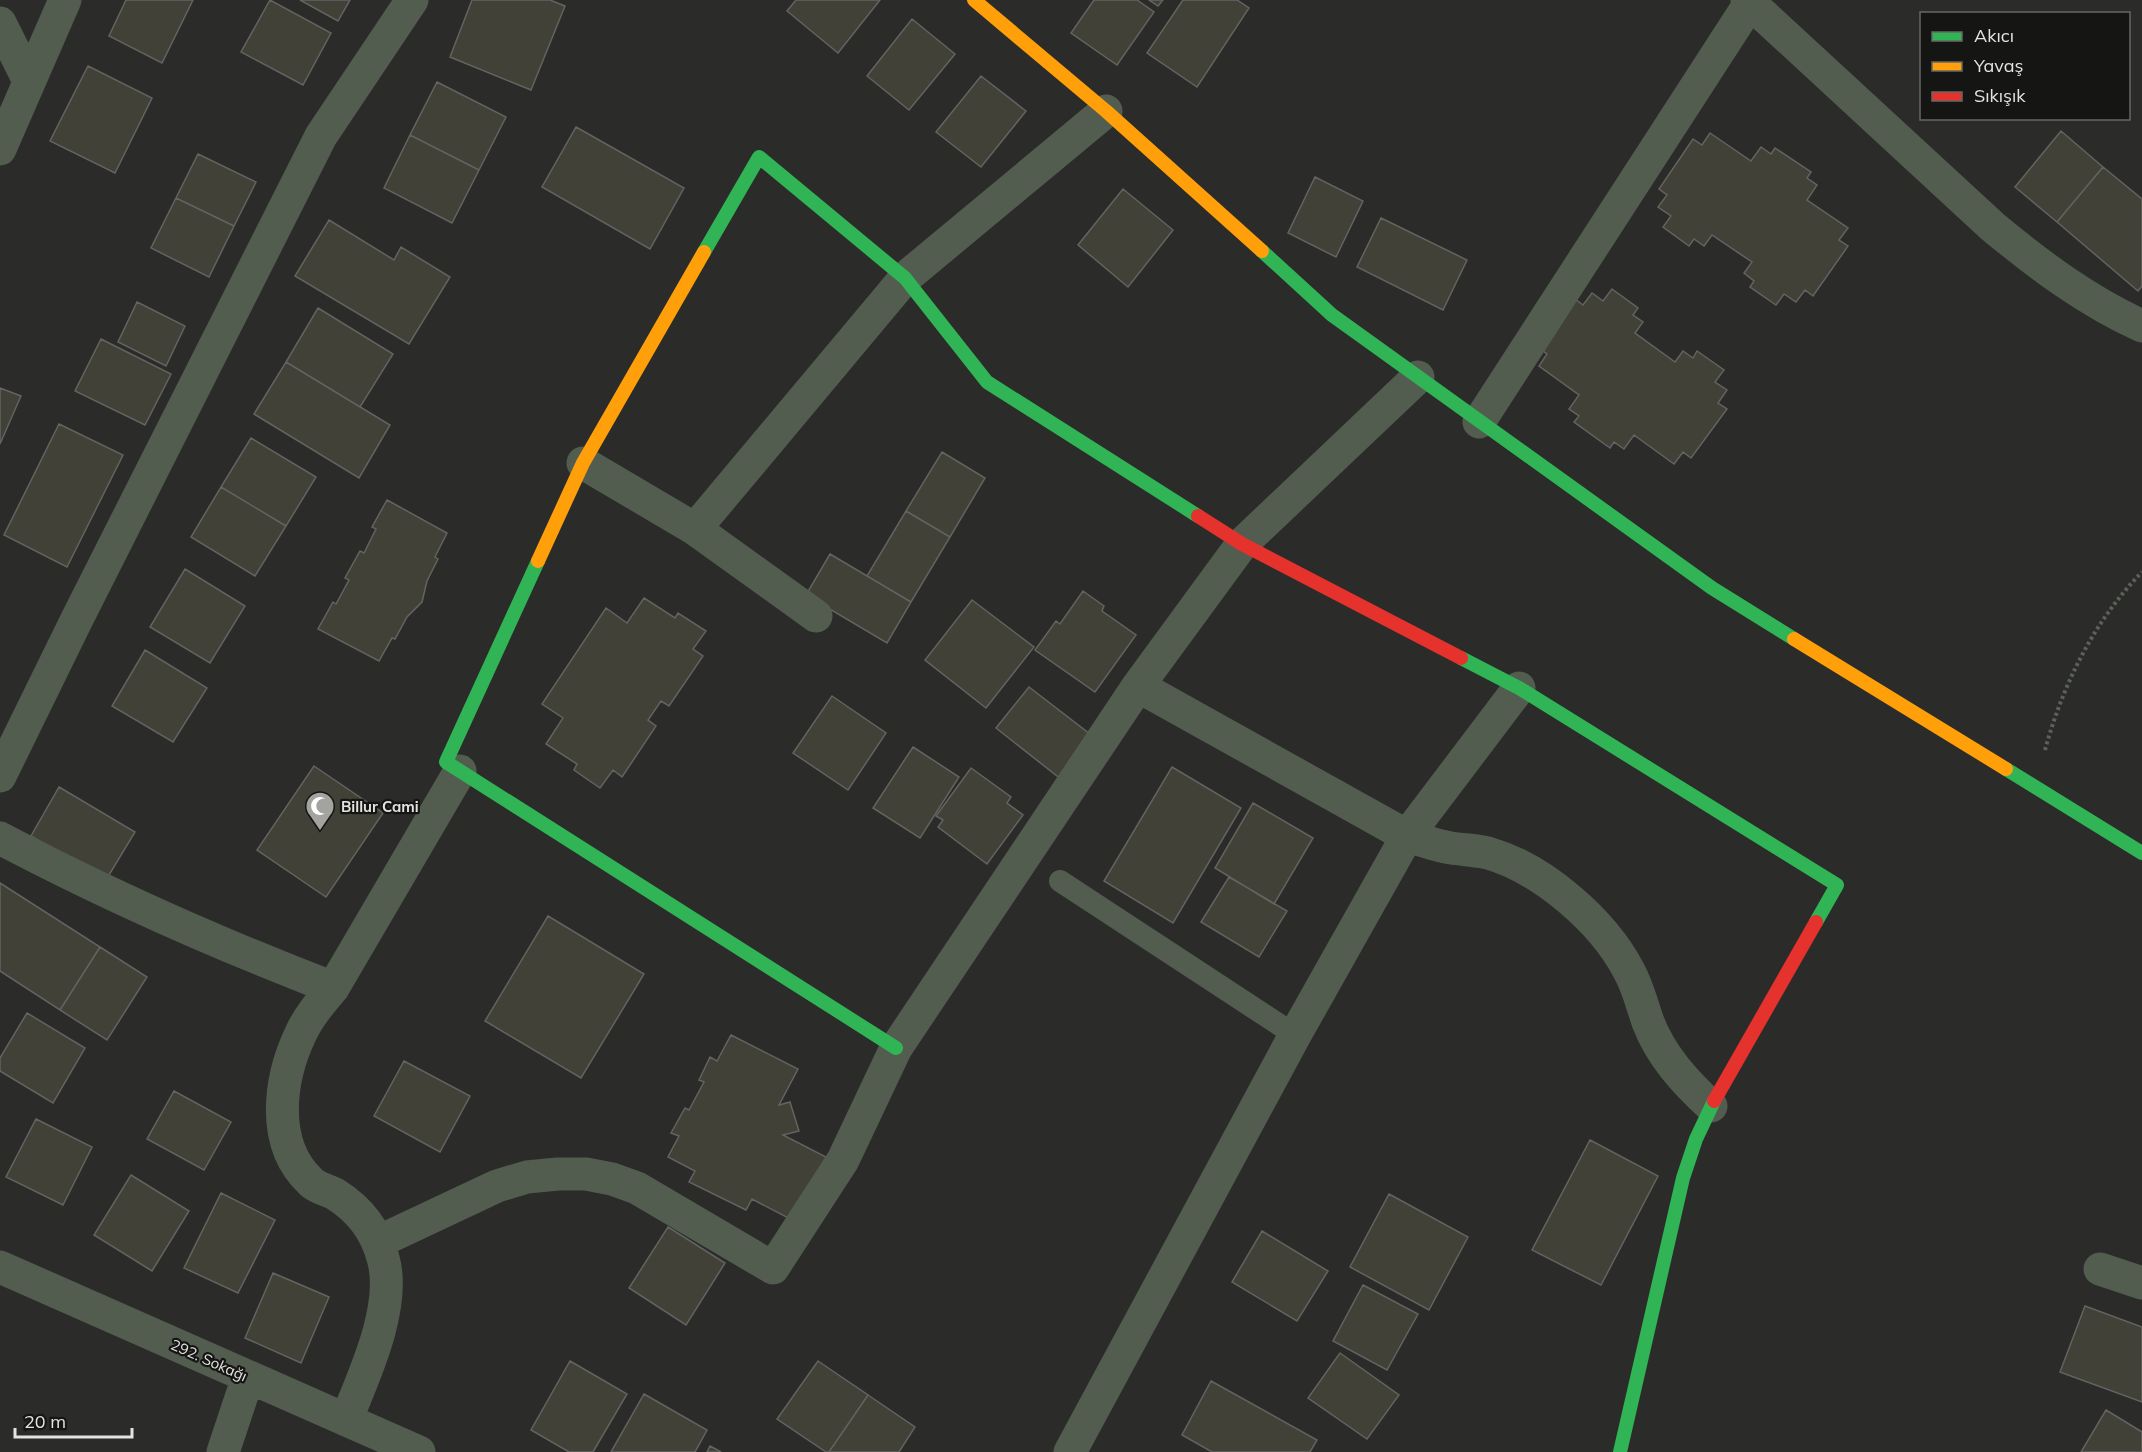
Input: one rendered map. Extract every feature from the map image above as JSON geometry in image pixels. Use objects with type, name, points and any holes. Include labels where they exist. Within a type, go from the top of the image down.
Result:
[{"type":"street","points":[[0,149],[65,0]]},
{"type":"street","points":[[0,776],[77,618],[321,136],[412,0]]},
{"type":"street","points":[[974,0],[1106,111],[1332,315],[1712,588],[2142,853]]},
{"type":"street","points":[[1479,422],[1750,1],[2002,235],[2036,263],[2082,294],[2142,326]]},
{"type":"street","points":[[0,23],[30,81]]},
{"type":"street","points":[[695,529],[905,278],[1106,111]]},
{"type":"street","points":[[896,1048],[446,762],[583,463],[759,157],[905,278],[987,382],[1242,544],[1519,688],[1837,885],[1711,1106],[1696,1139],[1683,1178],[1620,1452]]},
{"type":"street","points":[[378,1242],[497,1186],[538,1176],[585,1174],[612,1179],[637,1188],[773,1268],[843,1160],[896,1048],[961,947],[1138,686],[1242,544],[1418,377]]},
{"type":"street","points":[[583,463],[695,529],[816,616]]},
{"type":"street","points":[[1138,686],[1407,836],[1505,859],[1524,868],[1561,892],[1582,910],[1611,942],[1630,971],[1648,1022],[1671,1064],[1689,1087],[1711,1106]]},
{"type":"street","points":[[1070,1452],[1295,1035],[1407,836],[1519,688]]},
{"type":"street","points":[[346,1420],[367,1370],[386,1299],[387,1280],[384,1260],[378,1242],[367,1223],[352,1206],[334,1194],[313,1185],[292,1158],[283,1127],[285,1082],[301,1031],[315,1009],[333,988],[460,771]]},
{"type":"street","points":[[0,838],[72,876],[170,921],[250,956],[333,988]]},
{"type":"street","name":"292. Sokağı","points":[[0,1267],[419,1452]]},
{"type":"street","points":[[2100,1269],[2142,1283]]},
{"type":"street","points":[[223,1452],[248,1377]]},
{"type":"lane","points":[[1060,881],[1295,1035]]},
{"type":"path","points":[[2037,789],[2056,712],[2070,677],[2087,644],[2106,616],[2142,572]]},
{"type":"building","points":[[126,0],[193,0],[162,63],[109,36]]},
{"type":"building","points":[[270,0],[331,33],[303,85],[241,52]]},
{"type":"building","points":[[300,0],[350,0],[338,21]]},
{"type":"building","points":[[472,0],[550,0],[565,6],[531,90],[450,57]]},
{"type":"building","points":[[796,0],[880,0],[838,53],[787,11]]},
{"type":"building","points":[[1094,0],[1137,0],[1154,12],[1117,65],[1071,33]]},
{"type":"building","points":[[1149,0],[1163,0],[1158,6]]},
{"type":"building","points":[[1183,0],[1237,0],[1249,8],[1197,87],[1147,53]]},
{"type":"building","points":[[912,19],[955,54],[909,110],[867,76]]},
{"type":"building","points":[[88,66],[152,98],[115,173],[50,141]]},
{"type":"building","points":[[981,76],[1026,111],[981,167],[936,132]]},
{"type":"building","points":[[437,82],[506,117],[479,170],[410,135]]},
{"type":"building","points":[[576,127],[684,188],[650,249],[542,187]]},
{"type":"building","points":[[2061,131],[2103,167],[2057,222],[2015,187]]},
{"type":"building","points":[[1710,133],[1751,161],[1761,147],[1771,154],[1775,148],[1811,172],[1807,178],[1817,185],[1807,200],[1848,228],[1839,240],[1848,246],[1813,296],[1805,290],[1796,302],[1784,294],[1776,305],[1750,287],[1754,281],[1744,273],[1752,262],[1712,235],[1704,246],[1694,239],[1689,246],[1663,227],[1671,216],[1658,207],[1667,195],[1659,189],[1693,139],[1702,145]]},
{"type":"building","points":[[410,135],[479,170],[452,223],[384,188]]},
{"type":"building","points":[[198,154],[256,182],[234,226],[176,198]]},
{"type":"building","points":[[2103,167],[2142,199],[2142,286],[2138,291],[2057,222]]},
{"type":"building","points":[[1315,177],[1363,201],[1336,257],[1288,233]]},
{"type":"building","points":[[1123,189],[1173,230],[1128,287],[1078,245]]},
{"type":"building","points":[[176,198],[234,226],[209,277],[151,248]]},
{"type":"building","points":[[1381,218],[1467,260],[1443,310],[1357,267]]},
{"type":"building","points":[[329,220],[394,260],[401,247],[450,277],[409,344],[295,276]]},
{"type":"building","points":[[1612,289],[1638,308],[1633,315],[1643,322],[1635,333],[1675,362],[1683,351],[1693,358],[1697,351],[1724,370],[1715,382],[1727,390],[1718,403],[1727,409],[1691,458],[1683,452],[1674,464],[1634,435],[1624,449],[1614,442],[1610,448],[1574,422],[1579,416],[1569,409],[1579,395],[1539,366],[1547,354],[1539,348],[1575,299],[1583,305],[1592,293],[1603,301]]},
{"type":"building","points":[[137,302],[185,326],[166,366],[118,342]]},
{"type":"building","points":[[318,308],[393,354],[360,407],[286,362]]},
{"type":"building","points":[[101,339],[171,374],[145,425],[75,391]]},
{"type":"building","points":[[286,362],[390,425],[359,478],[254,414]]},
{"type":"building","points":[[0,388],[21,396],[0,444]]},
{"type":"building","points":[[59,424],[123,455],[67,567],[4,535]]},
{"type":"building","points":[[251,438],[316,477],[286,526],[221,487]]},
{"type":"building","points":[[942,452],[985,478],[950,537],[906,511]]},
{"type":"building","points":[[221,487],[286,526],[255,576],[191,537]]},
{"type":"building","points":[[387,500],[447,533],[435,557],[438,559],[427,581],[422,602],[407,617],[379,661],[318,629],[333,602],[336,604],[349,580],[345,578],[360,551],[364,553],[376,529],[372,527]]},
{"type":"building","points":[[906,511],[950,537],[911,602],[867,576]]},
{"type":"building","points":[[830,554],[911,602],[887,643],[806,595]]},
{"type":"building","points":[[185,569],[245,606],[210,663],[150,627]]},
{"type":"building","points":[[1083,591],[1104,606],[1102,611],[1136,635],[1095,692],[1035,650],[1056,621],[1060,624]]},
{"type":"building","points":[[644,598],[675,618],[678,613],[706,631],[693,649],[703,656],[669,706],[661,701],[648,720],[656,726],[622,777],[613,770],[600,788],[574,770],[577,764],[546,744],[563,718],[542,704],[606,608],[627,623]]},
{"type":"building","points":[[972,600],[1034,647],[986,708],[925,660]]},
{"type":"building","points":[[145,650],[207,688],[173,742],[112,706]]},
{"type":"building","points":[[1029,687],[1095,738],[1062,780],[996,728]]},
{"type":"building","points":[[832,696],[886,733],[848,790],[793,753]]},
{"type":"building","points":[[913,747],[959,777],[920,838],[873,808]]},
{"type":"building","name":"Billur Cami","points":[[314,766],[383,813],[326,897],[257,850]]},
{"type":"building","points":[[1172,767],[1241,808],[1173,923],[1104,881]]},
{"type":"building","points":[[971,768],[1011,797],[1007,803],[1023,815],[987,864],[938,827],[943,820],[936,816]]},
{"type":"building","points":[[59,787],[135,832],[106,880],[31,836]]},
{"type":"building","points":[[1253,803],[1313,838],[1274,904],[1215,868]]},
{"type":"building","points":[[1229,877],[1287,911],[1259,957],[1201,922]]},
{"type":"building","points":[[0,883],[100,947],[60,1010],[0,971]]},
{"type":"building","points":[[548,916],[644,974],[581,1078],[485,1021]]},
{"type":"building","points":[[100,947],[147,977],[107,1040],[60,1010]]},
{"type":"building","points":[[27,1013],[85,1048],[53,1103],[0,1071],[0,1058]]},
{"type":"building","points":[[731,1035],[798,1069],[779,1105],[790,1102],[799,1131],[783,1135],[826,1157],[794,1221],[752,1199],[746,1210],[689,1182],[695,1171],[668,1157],[679,1136],[671,1133],[685,1108],[689,1110],[704,1082],[699,1080],[710,1057],[717,1061]]},
{"type":"building","points":[[404,1061],[470,1096],[440,1152],[374,1116]]},
{"type":"building","points":[[174,1091],[231,1122],[204,1170],[147,1139]]},
{"type":"building","points":[[36,1119],[92,1147],[63,1205],[6,1177]]},
{"type":"building","points":[[1590,1140],[1658,1176],[1601,1285],[1532,1250]]},
{"type":"building","points":[[131,1175],[189,1211],[152,1271],[94,1235]]},
{"type":"building","points":[[221,1193],[275,1220],[238,1293],[184,1268]]},
{"type":"building","points":[[1389,1194],[1468,1237],[1429,1310],[1350,1267]]},
{"type":"building","points":[[668,1227],[725,1263],[686,1325],[629,1288]]},
{"type":"building","points":[[1262,1231],[1328,1271],[1297,1321],[1232,1282]]},
{"type":"building","points":[[273,1273],[329,1297],[301,1363],[245,1338]]},
{"type":"building","points":[[1363,1285],[1418,1314],[1387,1370],[1333,1341]]},
{"type":"building","points":[[2085,1306],[2142,1327],[2142,1402],[2060,1372]]},
{"type":"building","points":[[1340,1353],[1399,1395],[1367,1439],[1308,1398]]},
{"type":"building","points":[[570,1361],[627,1394],[593,1452],[569,1452],[531,1430]]},
{"type":"building","points":[[818,1361],[868,1395],[829,1452],[777,1419]]},
{"type":"building","points":[[1211,1381],[1317,1440],[1310,1452],[1212,1452],[1182,1435]]},
{"type":"building","points":[[644,1394],[707,1430],[695,1452],[611,1452]]},
{"type":"building","points":[[868,1395],[915,1427],[899,1452],[829,1452]]},
{"type":"building","points":[[2106,1410],[2142,1432],[2142,1452],[2081,1452]]},
{"type":"building","points":[[710,1446],[721,1452],[707,1452]]},
{"type":"traffic: fast","points":[[704,252],[759,157],[905,278],[987,382],[1198,516]]},
{"type":"traffic: fast","points":[[1262,251],[1332,315],[1712,588],[1794,639]]},
{"type":"traffic: fast","points":[[538,561],[446,762],[896,1048]]},
{"type":"traffic: fast","points":[[1461,658],[1519,688],[1837,885],[1816,922]]},
{"type":"traffic: fast","points":[[2006,769],[2142,853]]},
{"type":"traffic: fast","points":[[1620,1452],[1683,1178],[1696,1139],[1714,1101]]},
{"type":"traffic: slow","points":[[974,0],[1106,111],[1262,251]]},
{"type":"traffic: slow","points":[[538,561],[583,463],[704,252]]},
{"type":"traffic: slow","points":[[1794,639],[2006,769]]},
{"type":"traffic: jam","points":[[1198,516],[1242,544],[1461,658]]},
{"type":"traffic: jam","points":[[1714,1101],[1816,922]]},
{"type":"place","name":"Billur Cami","points":[[320,832]]}]
